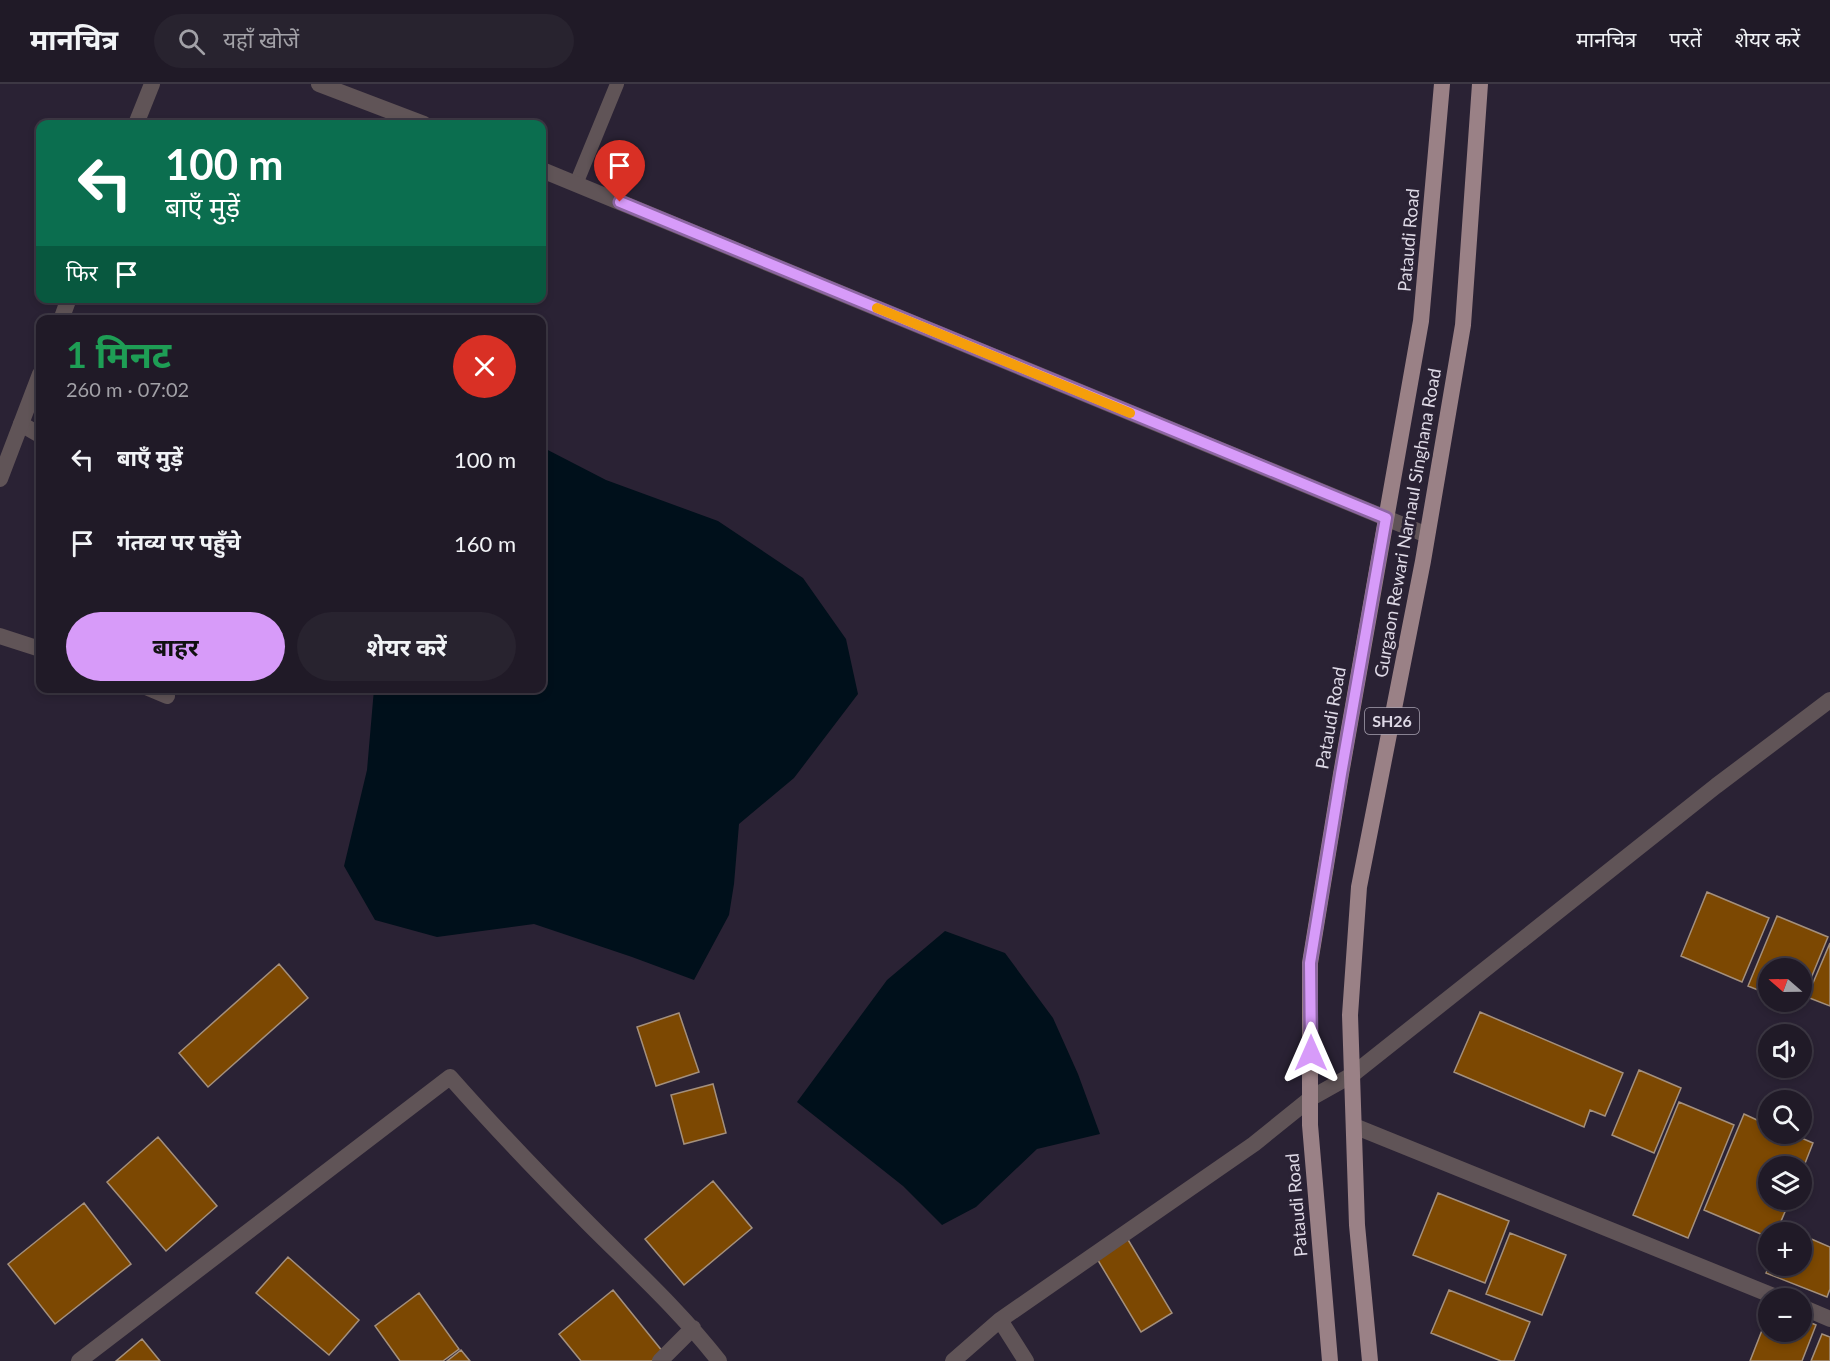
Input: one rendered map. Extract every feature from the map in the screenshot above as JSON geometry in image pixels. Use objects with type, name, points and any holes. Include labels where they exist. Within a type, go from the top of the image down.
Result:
[{"type":"main road","name":"Pataudi Road","points":[[1330,1361],[1310,1125],[1310,963],[1421,321],[1442,84]]},
{"type":"main road","name":"Gurgaon Rewari Narnaul Singhana Road","points":[[1370,1361],[1357,1225],[1350,1015],[1359,887],[1427,535],[1462,325],[1480,84]]},
{"type":"street","points":[[138,120],[152,84]]},
{"type":"street","points":[[319,84],[414,120]]},
{"type":"street","points":[[546,172],[1427,535]]},
{"type":"street","points":[[1,474],[36,385]]},
{"type":"street","points":[[21,424],[36,433]]},
{"type":"street","points":[[0,636],[36,648]]},
{"type":"street","points":[[160,693],[167,696]]},
{"type":"street","points":[[953,1361],[1000,1320],[1254,1144],[1311,1098],[1353,1075],[1716,786],[1830,700]]},
{"type":"street","points":[[79,1361],[450,1077],[575,1210],[693,1328],[719,1361]]},
{"type":"street","points":[[1354,1126],[1758,1290]]},
{"type":"street","points":[[1812,1311],[1830,1319]]},
{"type":"street","points":[[1000,1320],[1026,1361]]},
{"type":"street","points":[[660,1361],[693,1328]]},
{"type":"lane","points":[[576,184],[616,84]]},
{"type":"water","points":[[546,449],[606,480],[718,521],[803,578],[846,639],[858,694],[794,778],[739,824],[729,915],[694,980],[534,924],[437,937],[375,920],[344,866],[367,770],[374,693],[546,693]]},
{"type":"water","points":[[945,931],[1005,953],[1053,1018],[1078,1074],[1100,1134],[1037,1149],[976,1207],[942,1225],[903,1186],[797,1102],[887,980]]},
{"type":"building","points":[[1707,892],[1769,918],[1742,982],[1681,956]]},
{"type":"building","points":[[1777,916],[1828,937],[1812,976],[1812,958],[1760,958]]},
{"type":"building","points":[[1830,943],[1830,1006],[1812,999],[1812,985]]},
{"type":"building","points":[[1758,962],[1758,990],[1748,986]]},
{"type":"building","points":[[279,964],[308,998],[208,1087],[179,1053]]},
{"type":"building","points":[[1480,1012],[1623,1073],[1605,1116],[1590,1110],[1584,1127],[1454,1072]]},
{"type":"building","points":[[679,1013],[699,1072],[656,1086],[637,1027]]},
{"type":"building","points":[[1639,1070],[1681,1088],[1654,1153],[1612,1135]]},
{"type":"building","points":[[713,1084],[726,1133],[684,1144],[671,1095]]},
{"type":"building","points":[[1679,1102],[1734,1125],[1688,1238],[1633,1215]]},
{"type":"building","points":[[1744,1114],[1758,1120],[1758,1144],[1813,1143],[1808,1156],[1758,1156],[1758,1210],[1786,1210],[1781,1222],[1758,1222],[1758,1233],[1704,1210]]},
{"type":"building","points":[[158,1137],[217,1206],[166,1251],[107,1182]]},
{"type":"building","points":[[713,1181],[752,1228],[684,1285],[645,1239]]},
{"type":"building","points":[[1438,1193],[1509,1221],[1485,1283],[1413,1255]]},
{"type":"building","points":[[84,1203],[131,1264],[55,1324],[8,1264]]},
{"type":"building","points":[[1510,1233],[1566,1255],[1542,1315],[1486,1294]]},
{"type":"building","points":[[1127,1238],[1172,1313],[1141,1332],[1096,1257]]},
{"type":"building","points":[[1812,1239],[1830,1247],[1830,1289],[1827,1297],[1812,1291],[1812,1288],[1804,1288],[1774,1276],[1812,1276]]},
{"type":"building","points":[[288,1257],[359,1320],[329,1355],[256,1293]]},
{"type":"building","points":[[613,1290],[663,1352],[652,1361],[581,1361],[559,1334]]},
{"type":"building","points":[[1449,1290],[1530,1322],[1514,1361],[1501,1361],[1431,1333]]},
{"type":"building","points":[[419,1293],[459,1349],[443,1361],[400,1361],[375,1326]]},
{"type":"building","points":[[1812,1323],[1816,1325],[1812,1335]]},
{"type":"building","points":[[1822,1334],[1830,1337],[1830,1361],[1811,1361]]},
{"type":"building","points":[[142,1339],[160,1361],[116,1361]]},
{"type":"building","points":[[1758,1341],[1809,1342],[1802,1361],[1750,1361]]},
{"type":"building","points":[[461,1350],[470,1361],[447,1361]]},
{"type":"slow traffic","points":[[877,308],[1130,413]]},
{"type":"route","points":[[620,202],[1386,518],[1310,963],[1311,1053]]}]
